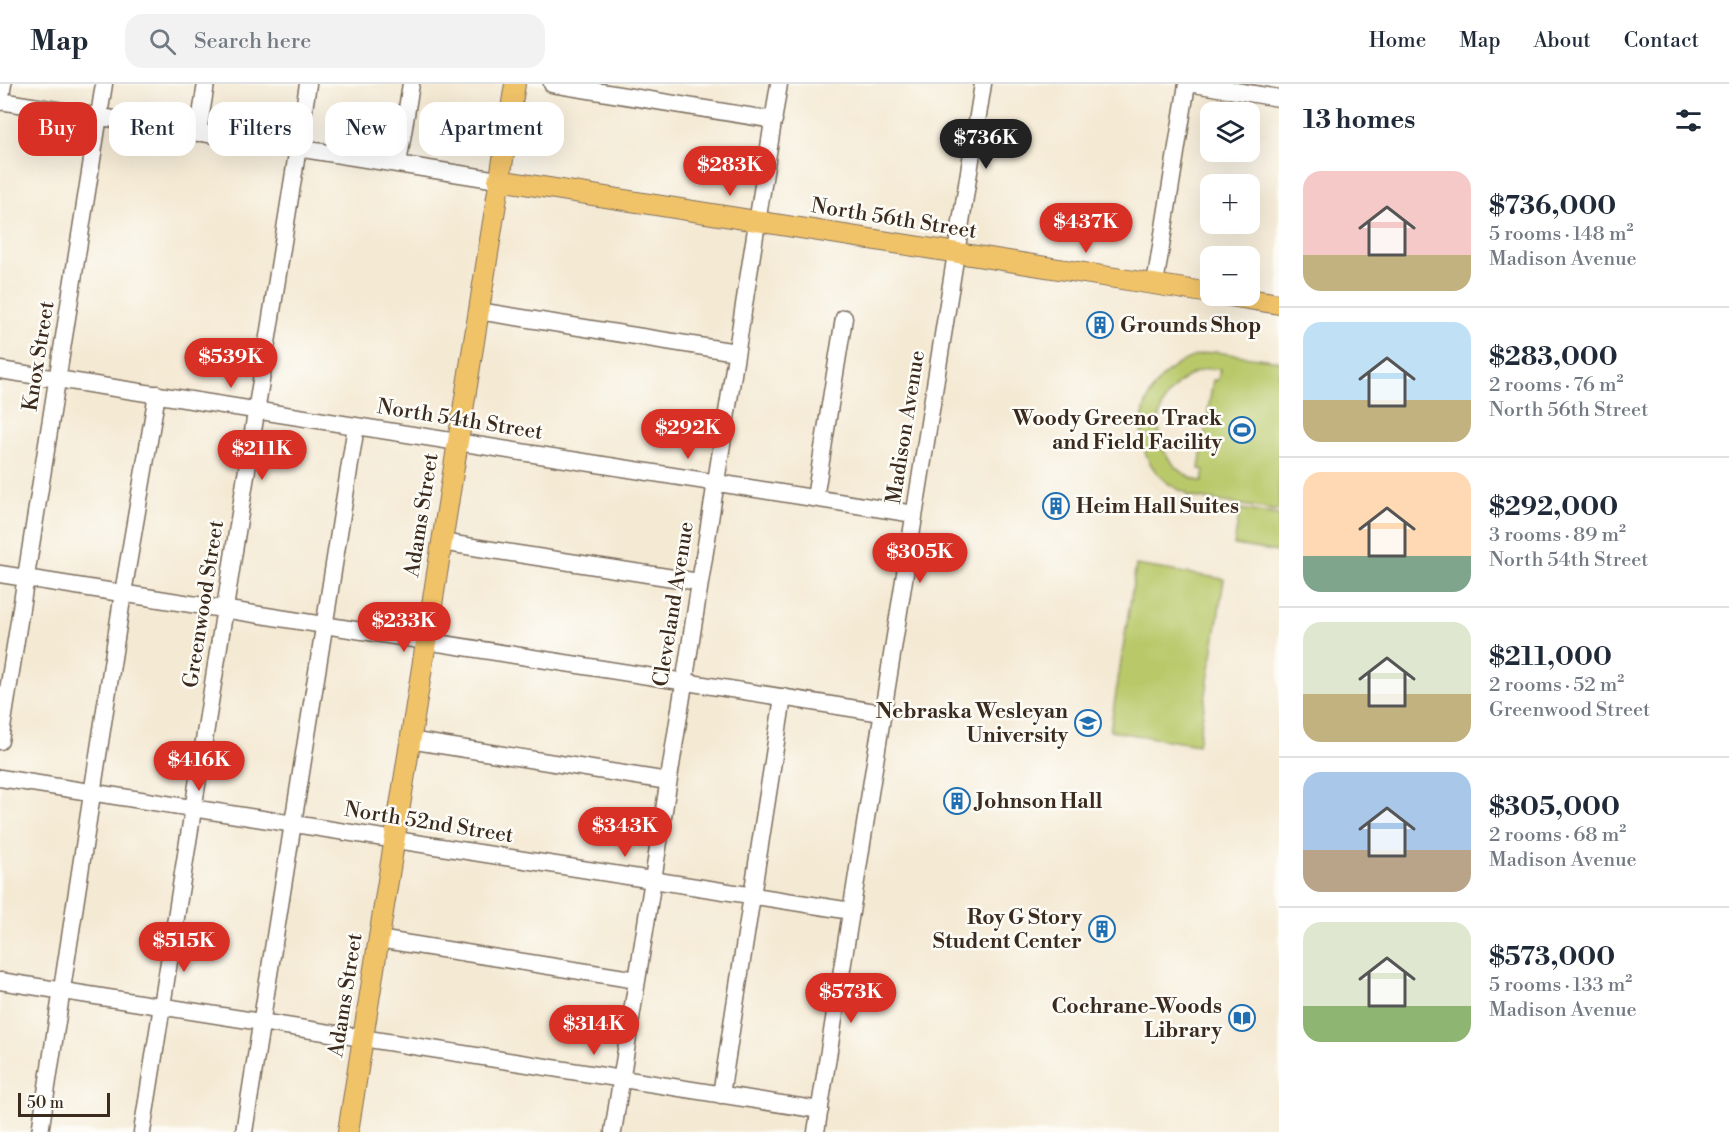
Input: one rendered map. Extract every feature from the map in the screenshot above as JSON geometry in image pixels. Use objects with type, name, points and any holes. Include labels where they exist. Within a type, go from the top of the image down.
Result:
[{"type":"main road","name":"Adams Street","points":[[348,1132],[515,84]]},
{"type":"main road","name":"North 56th Street","points":[[498,180],[1200,291]]},
{"type":"main road","points":[[1260,301],[1279,304]]},
{"type":"street","points":[[0,101],[3,84]]},
{"type":"street","name":"Knox Street","points":[[0,741],[104,84]]},
{"type":"street","points":[[198,133],[206,84]]},
{"type":"street","name":"Greenwood Street","points":[[305,102],[308,84]]},
{"type":"street","points":[[398,164],[411,84]]},
{"type":"street","points":[[552,84],[774,120]]},
{"type":"street","name":"Cleveland Avenue","points":[[613,1132],[779,84]]},
{"type":"street","name":"Madison Avenue","points":[[816,1132],[982,84]]},
{"type":"street","points":[[1155,284],[1187,84]]},
{"type":"street","points":[[1194,84],[1279,98]]},
{"type":"street","name":"North 56th Street","points":[[0,101],[208,135]]},
{"type":"street","name":"North 56th Street","points":[[313,151],[498,180]]},
{"type":"street","name":"Greenwood Street","points":[[142,1132],[296,156]]},
{"type":"street","points":[[478,311],[736,352]]},
{"type":"street","points":[[815,498],[844,318]]},
{"type":"street","name":"North 54th Street","points":[[0,370],[914,514]]},
{"type":"street","points":[[40,1132],[123,593],[157,394]]},
{"type":"street","points":[[244,1132],[356,426]]},
{"type":"street","points":[[441,542],[699,582]]},
{"type":"street","points":[[0,574],[882,713]]},
{"type":"street","points":[[721,1095],[783,697]]},
{"type":"street","points":[[409,740],[668,781]]},
{"type":"street","name":"North 52nd Street","points":[[0,778],[851,911]]},
{"type":"street","points":[[378,939],[637,980]]},
{"type":"street","points":[[0,981],[820,1110]]},
{"type":"green space","points":[[1215,352],[1279,361],[1279,511],[1187,496],[1187,493],[1164,480],[1149,461],[1142,439],[1143,416],[1151,393],[1166,374],[1187,359]],"holes":[[[1205,369],[1220,369],[1218,380],[1213,380],[1199,469],[1204,470],[1202,482],[1182,472],[1169,459],[1161,442],[1159,425],[1162,407],[1171,391],[1185,378]]]},
{"type":"green space","points":[[1240,509],[1279,515],[1279,552],[1234,545]]},
{"type":"green space","points":[[1136,565],[1224,579],[1198,745],[1110,731]]},
{"type":"place","name":"Grounds Shop","points":[[1100,325]]},
{"type":"place","name":"Woody Greeno Track and Field Facility","points":[[1242,430]]},
{"type":"place","name":"Heim Hall Suites","points":[[1056,506]]},
{"type":"place","name":"Nebraska Wesleyan University","points":[[1088,723]]},
{"type":"place","name":"Johnson Hall","points":[[957,801]]},
{"type":"place","name":"Roy G Story Student Center","points":[[1102,929]]},
{"type":"place","name":"Cochrane-Woods Library","points":[[1242,1018]]}]
